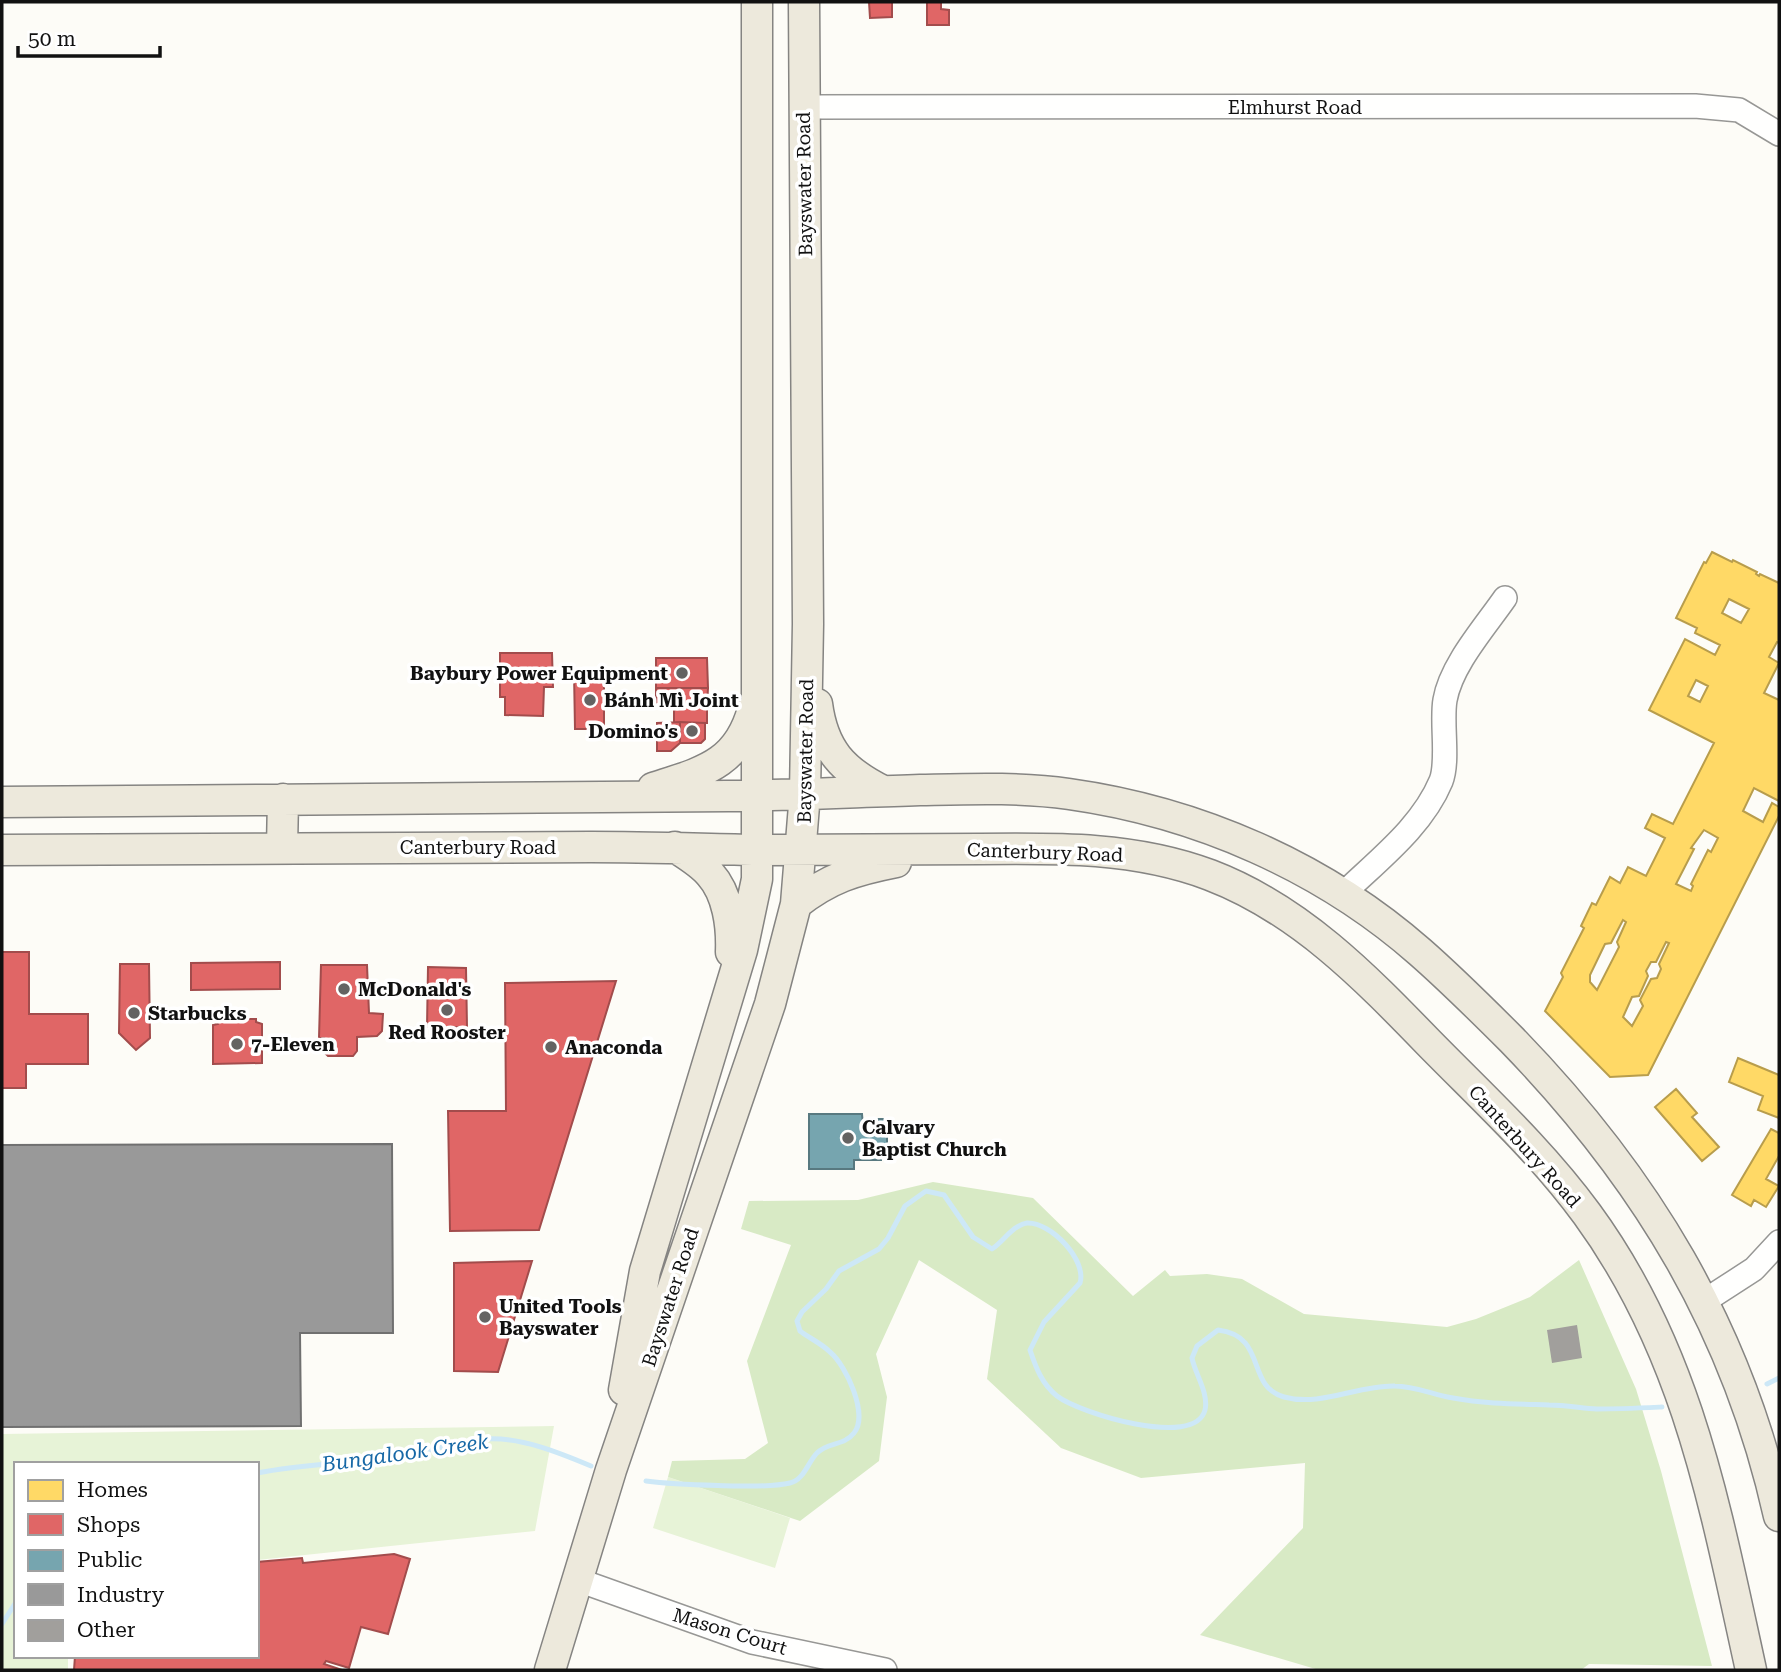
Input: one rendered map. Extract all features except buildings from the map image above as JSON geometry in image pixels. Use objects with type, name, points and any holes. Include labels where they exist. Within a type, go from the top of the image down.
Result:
[{"type":"main road","name":"Bayswater Road","points":[[611,1470],[643,1282],[730,991],[757,879],[757,2]]},
{"type":"main road","name":"Bayswater Road","points":[[550,1670],[611,1470],[770,1004],[796,904],[803,849],[808,624],[804,2]]},
{"type":"main road","points":[[757,108],[803,107]]},
{"type":"main road","points":[[808,624],[819,720],[828,745],[836,757],[856,776],[884,791]]},
{"type":"main road","points":[[626,797],[689,776],[728,757],[745,731],[757,694]]},
{"type":"main road","points":[[2,802],[759,796],[884,791],[1018,790],[1068,794],[1121,804],[1169,816],[1246,843],[1283,860],[1343,894],[1418,950],[1487,1015],[1562,1095],[1611,1153],[1672,1243],[1721,1337],[1762,1452],[1779,1516]]},
{"type":"main road","points":[[283,799],[294,848]]},
{"type":"main road","points":[[675,847],[712,875],[723,896],[732,947],[730,991]]},
{"type":"main road","name":"Canterbury Road","points":[[2,850],[1059,848],[1143,856],[1209,874],[1244,889],[1309,929],[1362,976],[1518,1133],[1585,1211],[1618,1259],[1645,1307],[1684,1399],[1702,1459],[1751,1670]]},
{"type":"main road","points":[[796,904],[827,882],[852,871],[976,849]]},
{"type":"main road","points":[[1309,929],[1343,894]]},
{"type":"main road","points":[[643,1282],[672,1296]]},
{"type":"street","name":"Elmhurst Road","points":[[803,107],[1695,106],[1739,110],[1779,134]]},
{"type":"street","points":[[1343,894],[1415,823],[1430,804],[1443,777],[1445,700],[1453,676],[1505,598]]},
{"type":"street","points":[[1703,1302],[1754,1269],[1779,1242]]},
{"type":"street","name":"Mason Court","points":[[578,1580],[751,1642],[885,1670]]},
{"type":"green space","points":[[933,1182],[1033,1198],[1133,1296],[1165,1270],[1170,1276],[1207,1274],[1242,1279],[1304,1314],[1447,1327],[1476,1319],[1530,1297],[1579,1260],[1636,1389],[1661,1471],[1712,1666],[1589,1664],[1581,1670],[1319,1670],[1200,1635],[1303,1528],[1305,1463],[1141,1478],[1061,1448],[987,1379],[997,1310],[919,1260],[876,1354],[887,1397],[879,1461],[800,1521],[668,1477],[672,1461],[745,1459],[768,1443],[747,1361],[791,1245],[741,1229],[749,1201],[858,1200]]},
{"type":"green space","points":[[554,1426],[535,1531],[259,1560],[259,1462],[14,1462],[14,1658],[68,1658],[68,1670],[2,1670],[2,1434]]},
{"type":"green space","points":[[668,1477],[790,1518],[775,1568],[653,1528]]},
{"type":"waterway","name":"Bungalook Creek","points":[[646,1481],[736,1486],[790,1483],[799,1478],[821,1450],[846,1440],[854,1433],[859,1415],[849,1379],[830,1352],[800,1331],[797,1321],[839,1271],[879,1249],[905,1206],[926,1191],[944,1195],[973,1237],[992,1249],[1013,1230],[1027,1223],[1046,1229],[1065,1244],[1078,1264],[1080,1283],[1044,1322],[1030,1350],[1043,1381],[1057,1396],[1088,1411],[1111,1418],[1160,1427],[1181,1427],[1197,1421],[1206,1404],[1192,1358],[1197,1346],[1218,1330],[1234,1334],[1244,1341],[1264,1383],[1284,1397],[1326,1398],[1395,1386],[1489,1403],[1597,1409],[1662,1407]]},
{"type":"waterway","name":"Bungalook Creek","points":[[1767,1384],[1779,1378]]},
{"type":"waterway","name":"Bungalook Creek","points":[[259,1473],[402,1456],[487,1439],[527,1443],[591,1466]]},
{"type":"waterway","name":"Bungalook Creek","points":[[2,1624],[14,1605]]},
{"type":"place","name":"Baybury Power Equipment","points":[[682,673]]},
{"type":"place","name":"Bánh Mì Joint","points":[[590,700]]},
{"type":"place","name":"Domino's","points":[[692,731]]},
{"type":"place","name":"McDonald's","points":[[344,989]]},
{"type":"place","name":"Red Rooster","points":[[447,1010]]},
{"type":"place","name":"Starbucks","points":[[134,1013]]},
{"type":"place","name":"7-Eleven","points":[[237,1044]]},
{"type":"place","name":"Anaconda","points":[[551,1047]]},
{"type":"place","name":"Calvary Baptist Church","points":[[848,1138]]},
{"type":"place","name":"United Tools Bayswater","points":[[485,1317]]}]
